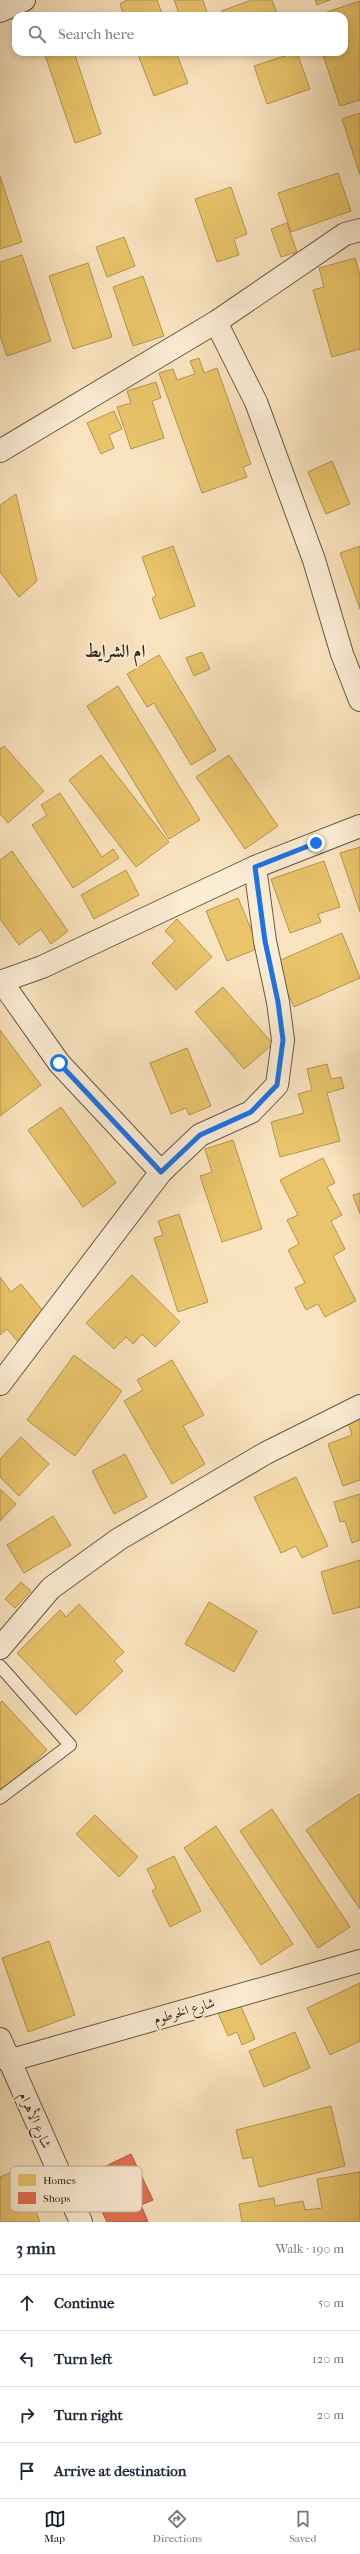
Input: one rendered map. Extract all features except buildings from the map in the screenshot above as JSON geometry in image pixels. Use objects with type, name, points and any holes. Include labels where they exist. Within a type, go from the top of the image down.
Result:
[{"type":"street","points":[[0,11],[24,0]]},
{"type":"street","points":[[0,451],[216,322],[345,234],[360,230]]},
{"type":"street","points":[[216,322],[256,402],[314,560],[342,654],[360,700]]},
{"type":"street","points":[[161,1172],[59,1063],[0,982],[42,967],[255,867],[360,826]]},
{"type":"street","points":[[0,1384],[161,1172],[200,1135],[251,1112],[277,1085],[283,1040],[278,1002],[265,941],[255,867]]},
{"type":"street","points":[[0,1648],[51,1588],[119,1539],[266,1453],[360,1406]]},
{"type":"street","name":"شارع الخرطوم","points":[[8,2061],[360,1961]]},
{"type":"street","name":"شارع الأهرام","points":[[0,2039],[8,2061],[56,2166]]},
{"type":"street","name":"شارع الأهرام","points":[[76,2212],[81,2222]]},
{"type":"lane","points":[[0,1666],[70,1745],[0,1798]]},
{"type":"district","name":"ام الشرايط","points":[[115,651]]},
{"type":"route","points":[[59,1063],[161,1172],[200,1135],[251,1112],[277,1085],[283,1040],[278,1002],[265,941],[255,867],[316,843]]}]
